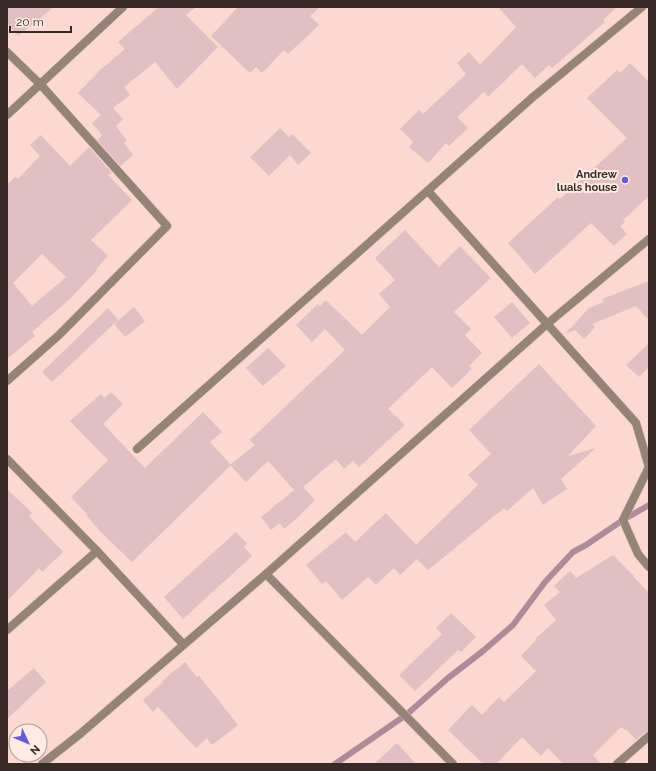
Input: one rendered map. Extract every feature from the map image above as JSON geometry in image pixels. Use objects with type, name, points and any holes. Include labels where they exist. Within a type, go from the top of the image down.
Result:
[{"type":"street","points":[[7,115],[123,7]]},
{"type":"street","points":[[137,449],[533,98],[642,7]]},
{"type":"street","points":[[7,52],[41,84],[167,226],[59,335],[7,381]]},
{"type":"street","points":[[428,191],[636,423],[649,467],[623,520],[638,554],[649,567]]},
{"type":"street","points":[[42,764],[80,734],[266,574],[547,324],[649,239]]},
{"type":"street","points":[[7,460],[97,551],[183,644]]},
{"type":"street","points":[[7,630],[97,551]]},
{"type":"street","points":[[266,574],[453,764]]},
{"type":"street","points":[[617,764],[649,736]]},
{"type":"building","points":[[7,7],[54,7],[18,36],[7,23]]},
{"type":"building","points":[[159,7],[196,7],[186,15],[218,47],[177,89],[155,62],[124,87],[130,95],[113,108],[123,119],[116,126],[127,141],[124,143],[133,155],[120,166],[97,140],[102,135],[92,123],[101,115],[78,93],[100,70],[125,49],[118,42]]},
{"type":"building","points":[[238,7],[320,7],[310,16],[319,25],[288,54],[284,50],[262,73],[256,67],[250,73],[211,36]]},
{"type":"building","points":[[498,7],[617,7],[603,20],[605,22],[552,68],[549,65],[535,78],[522,64],[488,97],[484,92],[457,117],[468,128],[449,146],[446,143],[428,163],[409,147],[413,142],[400,129],[419,110],[423,114],[466,74],[457,63],[469,52],[480,65],[516,27]]},
{"type":"building","points":[[630,63],[649,82],[649,196],[623,220],[625,222],[620,226],[627,234],[614,246],[591,223],[535,274],[508,243],[558,197],[560,199],[627,138],[587,98],[617,70],[620,73]]},
{"type":"building","points":[[280,128],[289,137],[292,134],[311,153],[298,165],[290,155],[269,176],[250,157]]},
{"type":"building","points":[[41,135],[70,166],[89,147],[112,173],[108,175],[132,200],[91,240],[108,256],[96,269],[97,270],[71,298],[32,332],[35,336],[7,359],[7,185],[15,177],[18,179],[40,156],[30,145]],"holes":[[[42,254],[66,277],[32,306],[13,283]]]},
{"type":"building","points":[[405,230],[439,267],[460,246],[491,278],[454,312],[471,329],[465,335],[482,353],[469,366],[472,369],[452,388],[432,367],[388,409],[405,425],[359,467],[353,461],[344,469],[336,459],[303,487],[315,500],[284,529],[280,523],[271,530],[261,517],[294,490],[268,461],[246,482],[230,465],[255,445],[250,440],[345,350],[325,329],[312,342],[296,325],[318,304],[320,306],[326,300],[362,335],[390,307],[379,294],[395,280],[375,258]]},
{"type":"building","points":[[649,281],[649,320],[636,306],[592,324],[595,327],[584,339],[575,330],[565,334],[589,308],[604,302],[602,299]]},
{"type":"building","points":[[512,302],[530,323],[512,338],[494,317]]},
{"type":"building","points":[[134,307],[145,321],[125,337],[114,324]]},
{"type":"building","points":[[108,308],[118,320],[52,382],[42,372]]},
{"type":"building","points":[[649,343],[649,367],[639,377],[626,365]]},
{"type":"building","points":[[268,348],[286,366],[263,386],[246,368]]},
{"type":"building","points":[[539,364],[596,426],[568,456],[596,448],[561,479],[567,489],[543,505],[533,488],[507,511],[504,508],[428,570],[417,559],[400,575],[394,568],[376,585],[368,577],[342,600],[326,581],[322,584],[306,565],[346,532],[355,542],[386,513],[416,545],[478,485],[468,475],[491,454],[469,430]]},
{"type":"building","points":[[111,392],[123,404],[103,424],[145,468],[203,412],[222,432],[210,442],[231,465],[132,562],[102,533],[71,497],[108,460],[70,421],[101,394],[104,398]]},
{"type":"building","points":[[7,489],[32,513],[29,516],[63,552],[42,572],[39,568],[7,601]]},
{"type":"building","points":[[236,532],[247,544],[244,547],[252,556],[183,619],[164,597]]},
{"type":"building","points":[[613,555],[649,593],[649,731],[645,732],[636,740],[626,729],[625,730],[621,727],[593,755],[601,764],[563,764],[548,748],[541,756],[522,737],[496,764],[483,764],[448,730],[472,705],[482,715],[499,697],[504,702],[536,671],[521,656],[536,640],[535,639],[556,620],[544,605],[560,592],[554,586],[570,571],[576,578]]},
{"type":"building","points":[[451,613],[476,637],[461,652],[458,650],[415,691],[399,675],[442,634],[436,628]]},
{"type":"building","points":[[185,662],[197,677],[199,676],[238,725],[212,745],[207,738],[196,748],[158,707],[153,712],[143,700],[163,682],[162,681]]},
{"type":"building","points":[[34,668],[46,682],[7,719],[7,691]]},
{"type":"building","points":[[397,743],[416,764],[374,764]]},
{"type":"waterway","points":[[335,764],[406,715],[448,678],[513,625],[545,582],[573,552],[649,505]]},
{"type":"place","name":"Andrew luals house","points":[[625,180]]}]
